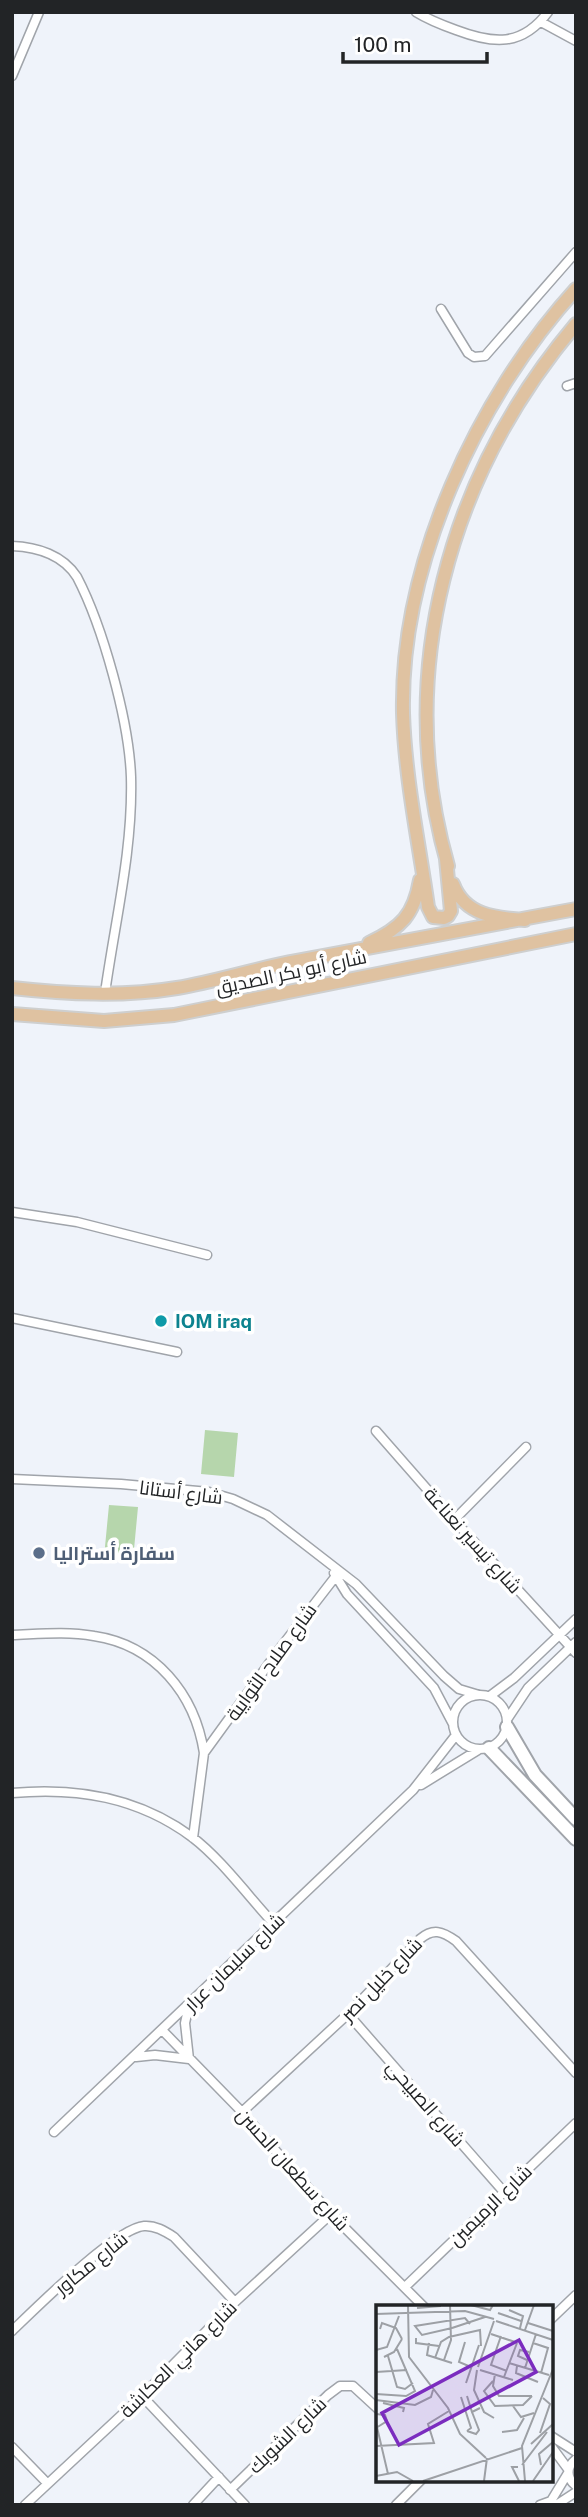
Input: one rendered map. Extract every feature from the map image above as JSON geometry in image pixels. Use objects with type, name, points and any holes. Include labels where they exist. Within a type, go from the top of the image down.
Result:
[{"type":"main road","points":[[576,289],[538,333],[518,362],[479,430],[441,512],[416,589],[406,654],[403,712],[422,865],[430,913],[433,917],[443,918],[451,911],[452,906],[428,761],[426,708],[433,628],[440,587],[463,512],[499,435],[524,392],[576,324]]},
{"type":"main road","points":[[446,859],[459,897],[471,908],[494,918],[525,920]]},
{"type":"main road","points":[[355,950],[392,930],[408,915],[417,897],[422,865]]},
{"type":"main road","name":"شارع أبو بكر الصديق","points":[[12,988],[54,993],[176,988],[234,977],[276,965],[576,909]]},
{"type":"main road","name":"شارع أبو بكر الصديق","points":[[12,1014],[104,1021],[174,1015],[576,934]]},
{"type":"street","points":[[12,76],[39,12]]},
{"type":"street","points":[[416,12],[440,24],[486,40],[517,37],[541,22],[548,12]]},
{"type":"street","points":[[541,22],[576,41]]},
{"type":"street","points":[[441,309],[468,353],[478,358],[485,356],[576,252]]},
{"type":"street","points":[[12,546],[48,553],[64,562],[78,577],[106,654],[121,714],[131,775],[130,803],[122,892],[105,993]]},
{"type":"street","points":[[12,1212],[77,1222],[206,1255]]},
{"type":"street","points":[[12,1318],[177,1352]]},
{"type":"street","name":"شارع تيسير نعناعة","points":[[376,1431],[558,1634],[574,1648]]},
{"type":"street","points":[[454,1520],[526,1447]]},
{"type":"street","name":"شارع أستانا","points":[[12,1479],[121,1484],[222,1495],[267,1515],[329,1565],[347,1594],[434,1688],[453,1724]]},
{"type":"street","name":"شارع أستانا","points":[[337,1574],[356,1584],[459,1689],[479,1695]]},
{"type":"street","name":"شارع صلاح الثوايبة","points":[[204,1753],[337,1574]]},
{"type":"street","points":[[490,1696],[514,1678],[576,1619]]},
{"type":"street","points":[[12,1635],[67,1633],[94,1636],[126,1645],[144,1654],[166,1671],[177,1685],[199,1727],[204,1753],[194,1838]]},
{"type":"street","points":[[484,1749],[504,1736],[507,1722],[528,1688],[574,1648]]},
{"type":"street","points":[[576,1819],[536,1774],[498,1701],[490,1696],[479,1695],[469,1697],[460,1704],[454,1713],[456,1735],[469,1747],[484,1749],[576,1839]]},
{"type":"street","name":"شارع سليمان عرار","points":[[54,2132],[413,1790],[456,1735]]},
{"type":"street","name":"شارع سليمان عرار","points":[[413,1790],[484,1749]]},
{"type":"street","points":[[12,1793],[52,1790],[108,1797],[169,1822],[194,1838],[274,1924]]},
{"type":"street","name":"شارع خليل نصر","points":[[242,2112],[348,2014],[419,1939],[428,1932],[435,1931],[456,1941],[576,2073]]},
{"type":"street","points":[[135,2057],[155,2054],[189,2059],[185,2023],[189,2004]]},
{"type":"street","name":"شارع الصبيحي","points":[[348,2014],[504,2192]]},
{"type":"street","name":"شارع سطعان الحسن","points":[[163,2031],[242,2112],[331,2214],[422,2305]]},
{"type":"street","name":"شارع الرميمين","points":[[405,2287],[576,2123]]},
{"type":"street","name":"شارع هاني العكاشة","points":[[25,2505],[142,2396],[235,2302],[331,2214]]},
{"type":"street","name":"شارع مكاور","points":[[12,2331],[103,2249],[142,2225],[163,2230],[174,2237],[235,2302]]},
{"type":"street","points":[[553,2317],[576,2295]]},
{"type":"street","name":"شارع الشوبك","points":[[230,2490],[340,2386],[353,2386],[376,2407]]},
{"type":"street","points":[[142,2396],[245,2505]]},
{"type":"street","points":[[553,2437],[576,2452]]},
{"type":"street","points":[[12,2447],[47,2483]]},
{"type":"street","points":[[553,2449],[576,2486]]},
{"type":"street","points":[[540,2505],[551,2501],[576,2459]]},
{"type":"street","points":[[193,2505],[219,2477]]},
{"type":"street","points":[[396,2505],[419,2482]]},
{"type":"street","points":[[556,2505],[576,2492]]},
{"type":"green space","points":[[205,1430],[238,1433],[234,1477],[201,1474]]},
{"type":"green space","points":[[109,1505],[138,1507],[133,1560],[104,1557]]},
{"type":"place","name":"IOM iraq","points":[[161,1321]]},
{"type":"place","name":"سفارة أستراليا","points":[[39,1553]]}]
